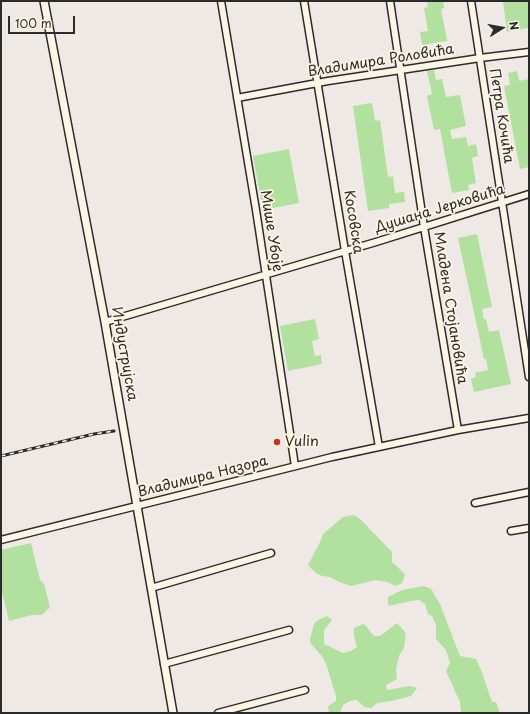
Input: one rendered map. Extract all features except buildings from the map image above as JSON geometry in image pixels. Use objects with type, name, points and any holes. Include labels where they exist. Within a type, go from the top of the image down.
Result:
[{"type":"main road","name":"Индустријска","points":[[44,1],[105,322],[173,713]]},
{"type":"street","name":"Мише Убоје","points":[[221,1],[266,274],[295,466]]},
{"type":"street","name":"Косовска","points":[[304,1],[379,447]]},
{"type":"street","name":"Младена Стојановића","points":[[390,1],[424,227],[458,430]]},
{"type":"street","name":"Петра Кочића","points":[[471,1],[529,377]]},
{"type":"street","name":"Владимира Роловића","points":[[237,98],[400,70],[529,52]]},
{"type":"street","name":"Душана Јерковића","points":[[105,322],[345,251],[529,194]]},
{"type":"street","name":"Владимира Назора","points":[[1,540],[295,466],[458,430],[529,418]]},
{"type":"street","points":[[475,503],[529,492]]},
{"type":"street","points":[[511,531],[529,528]]},
{"type":"street","points":[[151,588],[271,553]]},
{"type":"street","points":[[164,664],[289,630]]},
{"type":"street","points":[[218,713],[305,690]]},
{"type":"green space","points":[[427,1],[443,1],[444,8],[441,9],[447,41],[428,44],[429,50],[423,51],[420,32],[428,31],[424,8],[428,7]]},
{"type":"green space","points":[[503,1],[529,1],[529,36],[528,28],[507,32]]},
{"type":"green space","points":[[434,70],[436,80],[442,79],[446,97],[460,95],[466,126],[450,130],[452,139],[466,137],[468,146],[476,144],[478,156],[472,158],[476,183],[468,185],[469,190],[452,193],[440,129],[434,130],[427,96],[432,94],[427,71]]},
{"type":"green space","points":[[517,71],[519,81],[529,79],[529,167],[520,169],[504,86],[510,85],[508,73]]},
{"type":"green space","points":[[372,103],[375,121],[380,120],[388,177],[393,176],[395,193],[404,192],[405,202],[389,204],[389,208],[368,211],[353,106]]},
{"type":"green space","points":[[289,149],[299,203],[263,210],[253,156]]},
{"type":"green space","points":[[477,234],[492,307],[482,309],[484,319],[486,319],[489,332],[499,330],[511,384],[474,392],[471,379],[476,377],[475,373],[488,370],[486,359],[484,359],[458,238]]},
{"type":"green space","points":[[315,319],[319,339],[312,341],[315,356],[321,355],[322,364],[288,371],[280,326]]},
{"type":"green space","points":[[354,515],[361,520],[392,552],[392,562],[405,574],[402,583],[396,586],[387,582],[376,580],[351,586],[330,577],[322,576],[316,573],[308,565],[323,534],[343,517]]},
{"type":"green space","points":[[31,543],[40,580],[44,584],[50,607],[42,615],[32,615],[9,621],[1,588],[1,550]]},
{"type":"green space","points":[[424,586],[431,589],[440,604],[460,656],[476,659],[492,702],[496,702],[500,713],[461,713],[460,702],[446,671],[450,663],[446,650],[436,639],[436,625],[432,616],[428,614],[425,604],[419,600],[388,606],[388,597],[402,590]]},
{"type":"green space","points":[[327,616],[332,620],[324,630],[324,644],[343,653],[351,651],[357,647],[354,636],[354,628],[364,624],[374,636],[380,636],[397,623],[406,633],[404,648],[399,656],[396,669],[397,679],[386,685],[387,690],[410,686],[417,688],[411,696],[377,703],[371,708],[364,707],[357,700],[350,701],[343,705],[340,713],[329,713],[328,706],[336,701],[336,696],[326,664],[322,656],[311,644],[310,640],[314,624],[318,620]]},
{"type":"railway","points":[[1,456],[94,434],[114,431]]},
{"type":"place","name":"Vulin","points":[[277,442]]}]
